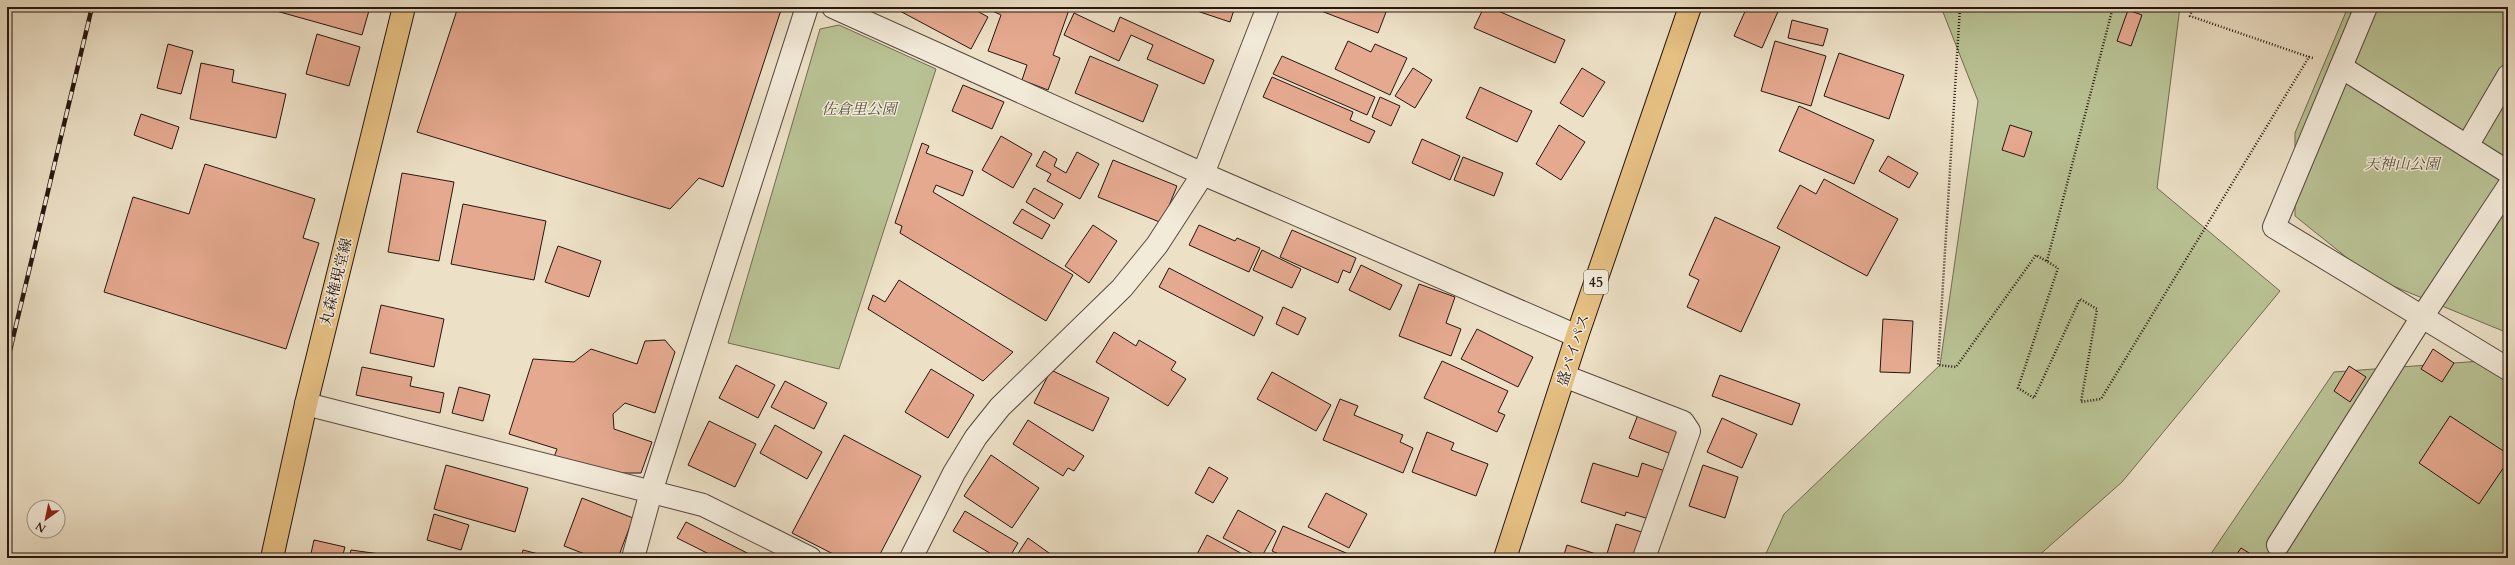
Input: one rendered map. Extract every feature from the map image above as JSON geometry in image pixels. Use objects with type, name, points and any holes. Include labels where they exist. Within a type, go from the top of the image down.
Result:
[{"type":"main road","name":"丸森権現堂線","points":[[272,558],[306,404],[404,7]]},
{"type":"main road","name":"盛バイパス","points":[[1505,558],[1577,336],[1690,7]]},
{"type":"street","points":[[633,558],[651,492],[807,7]]},
{"type":"street","points":[[833,7],[1204,174],[1577,336]]},
{"type":"street","points":[[911,558],[954,473],[976,437],[1000,407],[1122,288],[1157,245],[1204,174],[1268,7]]},
{"type":"street","points":[[2366,7],[2274,227],[2508,369]]},
{"type":"street","points":[[2341,67],[2508,172]]},
{"type":"street","points":[[2467,146],[2508,76]]},
{"type":"street","points":[[2278,544],[2422,317],[2508,187]]},
{"type":"street","points":[[1564,376],[1682,422],[1689,431],[1644,558]]},
{"type":"street","points":[[306,404],[703,505],[810,558]]},
{"type":"path","points":[[1960,7],[1938,365],[1956,368],[2036,255],[2058,268],[2018,388],[2034,398],[2080,299],[2097,309],[2081,402],[2101,399],[2309,57]]},
{"type":"path","points":[[2047,261],[2113,7]]},
{"type":"path","points":[[2193,7],[2190,16],[2341,67]]},
{"type":"green space","points":[[1941,7],[2180,7],[2157,188],[2280,291],[2122,482],[2036,558],[1764,558],[1784,514],[1940,365],[1978,101]]},
{"type":"green space","name":"天神山公園","points":[[2348,7],[2508,7],[2508,333],[2371,277],[2295,216],[2295,133]]},
{"type":"green space","name":"佐倉里公園","points":[[839,25],[936,69],[839,369],[728,343],[820,29]]},
{"type":"green space","points":[[2508,359],[2508,558],[2208,558],[2334,372]]},
{"type":"building","points":[[262,7],[370,7],[362,35]]},
{"type":"building","points":[[458,7],[782,7],[723,187],[699,178],[670,209],[417,132]]},
{"type":"building","points":[[900,7],[970,7],[988,17],[971,49],[898,10]]},
{"type":"building","points":[[984,7],[1070,7],[1053,55],[1060,58],[1048,90],[1022,80],[1027,65],[988,51],[1001,15]]},
{"type":"building","points":[[1185,7],[1235,7],[1230,22]]},
{"type":"building","points":[[1311,7],[1388,7],[1378,33]]},
{"type":"building","points":[[1484,7],[1489,7],[1565,40],[1555,63],[1474,28]]},
{"type":"building","points":[[1747,7],[1780,7],[1762,48],[1734,36]]},
{"type":"building","points":[[2128,10],[2142,15],[2131,46],[2117,41]]},
{"type":"building","points":[[1074,13],[1114,32],[1120,17],[1214,60],[1204,84],[1147,59],[1153,45],[1131,35],[1119,61],[1064,35]]},
{"type":"building","points":[[1792,20],[1828,29],[1823,46],[1788,38]]},
{"type":"building","points":[[317,34],[360,47],[349,86],[306,74]]},
{"type":"building","points":[[1348,41],[1371,52],[1375,44],[1407,58],[1390,95],[1335,69]]},
{"type":"building","points":[[1775,41],[1826,56],[1811,106],[1761,91]]},
{"type":"building","points":[[168,44],[193,51],[181,94],[157,88]]},
{"type":"building","points":[[1839,53],[1904,75],[1889,119],[1824,96]]},
{"type":"building","points":[[1090,56],[1158,85],[1143,122],[1075,93]]},
{"type":"building","points":[[1282,56],[1375,97],[1367,115],[1273,74]]},
{"type":"building","points":[[201,63],[234,70],[232,82],[286,94],[276,138],[190,119]]},
{"type":"building","points":[[1413,68],[1432,80],[1415,108],[1395,96]]},
{"type":"building","points":[[1582,68],[1605,82],[1583,117],[1560,103]]},
{"type":"building","points":[[1272,77],[1353,112],[1350,120],[1375,131],[1369,143],[1263,97]]},
{"type":"building","points":[[963,85],[1004,102],[992,129],[952,111]]},
{"type":"building","points":[[1480,87],[1532,111],[1517,142],[1466,118]]},
{"type":"building","points":[[1380,97],[1400,106],[1391,126],[1372,117]]},
{"type":"building","points":[[1799,106],[1874,140],[1854,184],[1779,151]]},
{"type":"building","points":[[141,114],[179,127],[172,149],[134,135]]},
{"type":"building","points":[[1559,125],[1585,142],[1561,180],[1536,164]]},
{"type":"building","points":[[2010,125],[2032,132],[2024,157],[2002,150]]},
{"type":"building","points":[[1001,136],[1032,154],[1013,188],[982,170]]},
{"type":"building","points":[[1422,139],[1460,156],[1450,180],[1412,163]]},
{"type":"building","points":[[922,143],[929,146],[926,153],[973,171],[963,196],[936,185],[933,192],[1073,275],[1046,321],[900,233],[902,226],[895,223]]},
{"type":"building","points":[[1044,151],[1057,159],[1054,166],[1066,173],[1077,152],[1099,164],[1080,199],[1047,181],[1051,174],[1036,166]]},
{"type":"building","points":[[1888,156],[1918,173],[1909,188],[1879,171]]},
{"type":"building","points":[[1463,157],[1503,173],[1494,196],[1454,180]]},
{"type":"building","points":[[1113,160],[1177,186],[1162,223],[1098,197]]},
{"type":"building","points":[[205,164],[315,199],[303,238],[319,243],[286,349],[104,292],[133,197],[189,214]]},
{"type":"building","points":[[402,173],[454,182],[439,261],[388,252]]},
{"type":"building","points":[[1824,179],[1898,219],[1867,276],[1777,228],[1800,185],[1816,194]]},
{"type":"building","points":[[1034,188],[1063,204],[1054,219],[1026,202]]},
{"type":"building","points":[[463,204],[546,221],[534,280],[451,264]]},
{"type":"building","points":[[1022,209],[1050,225],[1042,239],[1013,223]]},
{"type":"building","points":[[1715,217],[1780,247],[1741,332],[1687,307],[1699,280],[1689,275]]},
{"type":"building","points":[[1093,225],[1117,241],[1089,283],[1065,266]]},
{"type":"building","points":[[1199,225],[1235,241],[1237,238],[1260,248],[1249,272],[1189,245]]},
{"type":"building","points":[[1292,230],[1356,258],[1350,273],[1343,270],[1338,283],[1280,257]]},
{"type":"building","points":[[558,246],[601,261],[589,297],[545,282]]},
{"type":"building","points":[[1262,250],[1301,269],[1292,288],[1253,270]]},
{"type":"building","points":[[1361,265],[1402,285],[1390,310],[1349,290]]},
{"type":"building","points":[[1169,268],[1263,317],[1254,336],[1159,287]]},
{"type":"building","points":[[899,280],[1013,352],[983,381],[868,309],[873,295],[885,302]]},
{"type":"building","points":[[1419,284],[1455,297],[1446,323],[1461,329],[1451,356],[1399,336]]},
{"type":"building","points":[[381,305],[444,319],[434,367],[370,353]]},
{"type":"building","points":[[1283,307],[1306,318],[1298,335],[1276,324]]},
{"type":"building","points":[[1883,319],[1913,321],[1910,373],[1880,372]]},
{"type":"building","points":[[1477,329],[1533,357],[1518,387],[1461,359]]},
{"type":"building","points":[[1114,332],[1136,346],[1139,340],[1176,362],[1171,370],[1186,379],[1168,406],[1096,362]]},
{"type":"building","points":[[665,340],[675,352],[655,413],[625,403],[613,414],[614,429],[652,442],[641,473],[604,473],[554,457],[557,449],[509,434],[533,359],[574,362],[591,349],[637,364],[645,341]]},
{"type":"building","points":[[2433,349],[2454,363],[2442,382],[2421,369]]},
{"type":"building","points":[[1442,361],[1508,391],[1498,412],[1505,415],[1497,432],[1424,398]]},
{"type":"building","points":[[736,365],[775,385],[758,418],[719,398]]},
{"type":"building","points":[[2349,366],[2366,377],[2350,402],[2334,391]]},
{"type":"building","points":[[362,367],[412,377],[410,386],[444,393],[440,413],[356,395]]},
{"type":"building","points":[[931,369],[974,395],[948,438],[905,412]]},
{"type":"building","points":[[1051,370],[1109,398],[1093,431],[1034,403]]},
{"type":"building","points":[[1272,372],[1331,405],[1316,431],[1257,399]]},
{"type":"building","points":[[1720,375],[1800,404],[1792,425],[1712,396]]},
{"type":"building","points":[[785,381],[827,403],[814,429],[771,407]]},
{"type":"building","points":[[459,387],[490,395],[483,421],[452,413]]},
{"type":"building","points":[[1340,399],[1358,406],[1354,415],[1403,435],[1400,442],[1413,448],[1403,473],[1323,440]]},
{"type":"building","points":[[1639,412],[1683,429],[1674,455],[1629,438]]},
{"type":"building","points":[[2450,416],[2508,454],[2508,461],[2479,504],[2419,463]]},
{"type":"building","points":[[1722,418],[1757,434],[1742,468],[1707,452]]},
{"type":"building","points":[[1028,420],[1084,456],[1074,471],[1068,468],[1063,476],[1013,444]]},
{"type":"building","points":[[709,421],[756,444],[735,487],[688,465]]},
{"type":"building","points":[[775,425],[822,452],[807,479],[760,453]]},
{"type":"building","points":[[1427,432],[1454,443],[1451,450],[1488,464],[1476,496],[1412,472]]},
{"type":"building","points":[[844,435],[921,476],[878,558],[841,558],[792,533]]},
{"type":"building","points":[[991,455],[1039,488],[1012,528],[964,496]]},
{"type":"building","points":[[1593,463],[1638,477],[1642,463],[1665,471],[1649,519],[1626,512],[1625,516],[1581,502]]},
{"type":"building","points":[[446,465],[528,488],[515,532],[434,509]]},
{"type":"building","points":[[1703,465],[1738,477],[1725,518],[1689,506]]},
{"type":"building","points":[[1209,467],[1228,478],[1213,503],[1195,493]]},
{"type":"building","points":[[1326,493],[1367,514],[1349,548],[1308,527]]},
{"type":"building","points":[[582,498],[633,518],[618,558],[595,558],[564,546]]},
{"type":"building","points":[[1238,510],[1276,531],[1261,558],[1223,538]]},
{"type":"building","points":[[965,511],[1018,543],[1009,558],[998,558],[953,531]]},
{"type":"building","points":[[434,514],[469,525],[461,550],[427,540]]},
{"type":"building","points":[[686,522],[757,558],[717,558],[677,538]]},
{"type":"building","points":[[1616,524],[1645,533],[1637,558],[1563,558],[1567,545],[1606,557]]},
{"type":"building","points":[[1283,526],[1353,556],[1352,558],[1287,558],[1272,551]]},
{"type":"building","points":[[1207,535],[1250,558],[1195,558]]},
{"type":"building","points":[[1028,538],[1056,558],[1021,558],[1017,555]]},
{"type":"building","points":[[314,540],[345,547],[342,558],[310,558]]},
{"type":"building","points":[[2241,548],[2257,558],[2234,558]]},
{"type":"building","points":[[351,550],[387,555],[387,558],[349,558]]},
{"type":"building","points":[[523,550],[546,556],[546,558],[521,558]]},
{"type":"railway","points":[[7,363],[92,7]]}]
